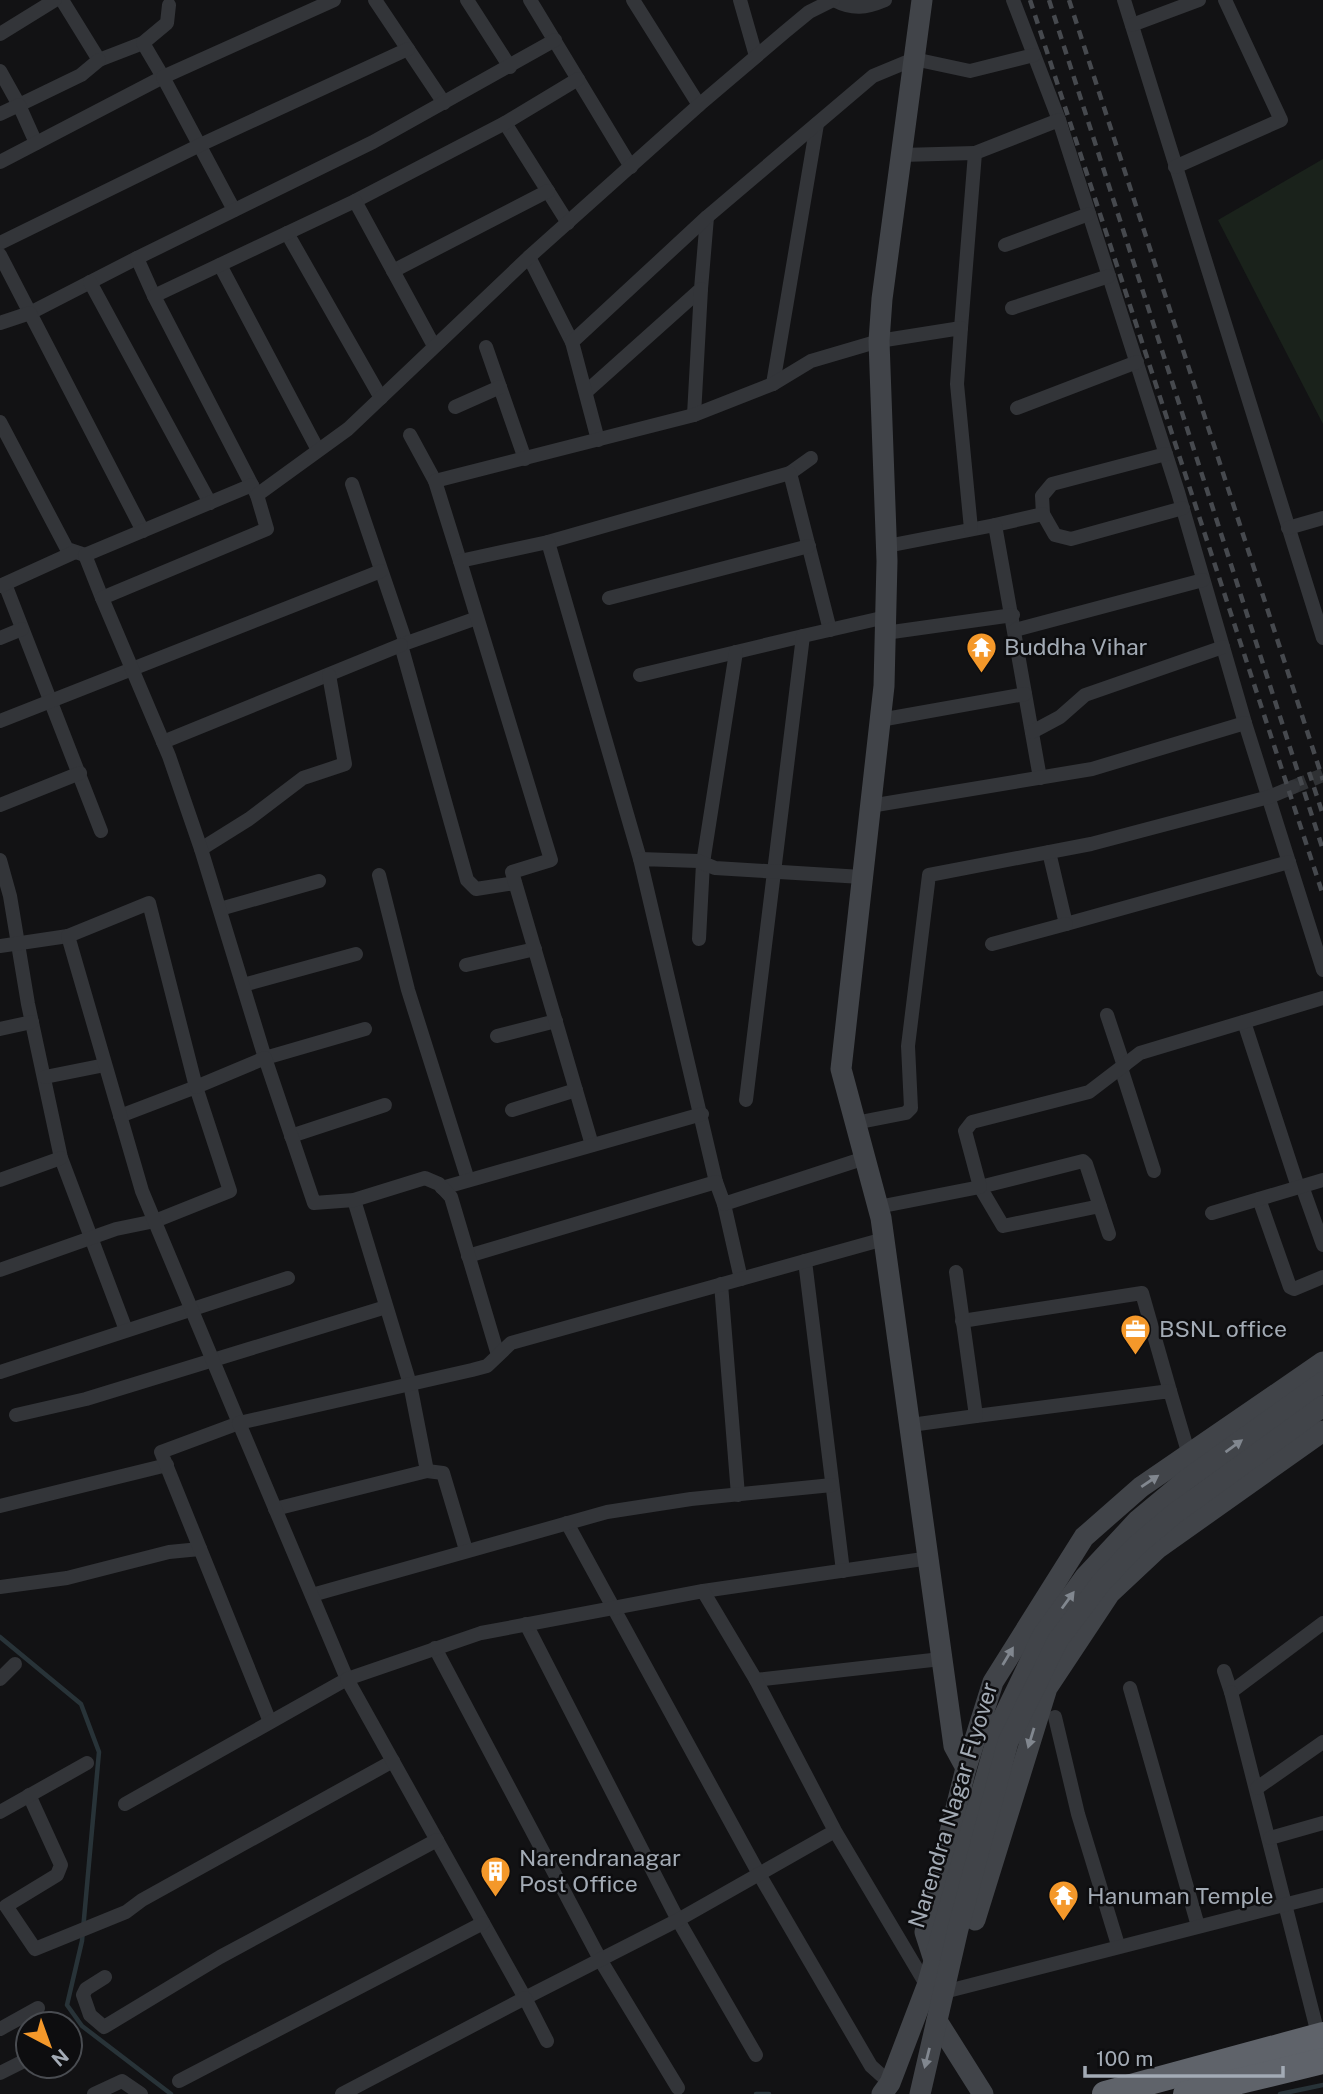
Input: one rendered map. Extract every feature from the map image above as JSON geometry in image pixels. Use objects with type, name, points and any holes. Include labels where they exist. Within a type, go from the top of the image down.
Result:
[{"type":"highway","points":[[1105,2094],[1322,2044]]},
{"type":"highway","points":[[1186,2094],[1322,2044]]},
{"type":"street","points":[[0,34],[55,0]]},
{"type":"street","points":[[62,0],[99,60]]},
{"type":"street","points":[[0,162],[163,77],[334,0]]},
{"type":"street","points":[[375,0],[444,103]]},
{"type":"street","points":[[467,0],[510,67]]},
{"type":"street","points":[[530,0],[631,167]]},
{"type":"street","points":[[633,0],[699,105]]},
{"type":"street","points":[[740,0],[756,56]]},
{"type":"street","points":[[101,831],[80,773],[2,585],[210,503],[255,490],[318,450],[348,429],[528,257],[699,105],[809,12],[834,0],[849,9],[886,0]]},
{"type":"street","points":[[922,0],[879,341],[887,546],[886,626],[880,720],[841,1069],[884,1239],[954,1746],[967,1768]]},
{"type":"street","points":[[1013,0],[1059,120],[1137,362],[1183,508],[1245,723],[1323,970]]},
{"type":"street","points":[[1124,0],[1323,638]]},
{"type":"street","points":[[1132,25],[1199,0]]},
{"type":"street","points":[[1175,167],[1282,120],[1225,0]]},
{"type":"street","points":[[0,114],[81,75],[99,60],[143,43],[167,23],[170,2]]},
{"type":"street","points":[[0,323],[30,313],[444,103],[555,40]]},
{"type":"street","points":[[143,43],[234,210]]},
{"type":"street","points":[[0,243],[200,145],[408,50]]},
{"type":"street","points":[[572,342],[708,217],[873,76],[914,59],[970,71],[1034,55]]},
{"type":"street","points":[[0,71],[36,143]]},
{"type":"street","points":[[153,296],[355,201],[505,123],[579,79]]},
{"type":"street","points":[[901,155],[975,153],[1059,120]]},
{"type":"street","points":[[505,123],[568,223]]},
{"type":"street","points":[[773,384],[817,124]]},
{"type":"street","points":[[971,529],[957,384],[975,153]]},
{"type":"street","points":[[393,271],[548,191]]},
{"type":"street","points":[[355,201],[434,346]]},
{"type":"street","points":[[1005,245],[1089,214]]},
{"type":"street","points":[[694,415],[708,217]]},
{"type":"street","points":[[287,233],[380,398]]},
{"type":"street","points":[[0,255],[143,531]]},
{"type":"street","points":[[528,257],[572,342],[598,440]]},
{"type":"street","points":[[102,598],[267,529],[255,490],[153,296],[137,258]]},
{"type":"street","points":[[220,265],[318,450]]},
{"type":"street","points":[[1012,308],[1109,276]]},
{"type":"street","points":[[90,282],[210,503]]},
{"type":"street","points":[[587,391],[701,289]]},
{"type":"street","points":[[435,481],[694,415],[773,384],[811,361],[879,341],[961,328]]},
{"type":"street","points":[[486,346],[525,459]]},
{"type":"street","points":[[1017,408],[1137,362]]},
{"type":"street","points":[[455,407],[500,387]]},
{"type":"street","points":[[0,422],[67,549],[80,553],[163,742],[201,849],[265,1058],[314,1203],[354,1200],[425,1178],[442,1188],[451,1197],[498,1355]]},
{"type":"street","points":[[410,435],[435,481],[551,860],[512,872],[592,1145]]},
{"type":"street","points":[[1166,454],[1052,484],[1042,496],[1043,514],[1055,535],[1071,539],[1183,508]]},
{"type":"street","points":[[460,561],[548,542],[790,473],[811,458]]},
{"type":"street","points":[[790,473],[830,630]]},
{"type":"street","points":[[352,484],[403,644],[467,880],[476,889],[515,883]]},
{"type":"street","points":[[887,546],[1043,514]]},
{"type":"street","points":[[1288,528],[1323,518]]},
{"type":"street","points":[[995,525],[1040,778]]},
{"type":"street","points":[[548,542],[570,608],[640,859],[741,1279]]},
{"type":"street","points":[[609,598],[809,546]]},
{"type":"street","points":[[0,721],[134,671],[381,571]]},
{"type":"street","points":[[1015,630],[1203,580]]},
{"type":"street","points":[[640,675],[830,630],[1013,615]]},
{"type":"street","points":[[163,742],[403,644],[477,618]]},
{"type":"street","points":[[0,638],[22,629]]},
{"type":"street","points":[[746,1100],[803,636]]},
{"type":"street","points":[[1032,732],[1060,717],[1085,695],[1223,647]]},
{"type":"street","points":[[699,939],[703,863],[736,652]]},
{"type":"street","points":[[201,849],[249,819],[303,778],[345,764],[329,675]]},
{"type":"street","points":[[880,720],[1025,694]]},
{"type":"street","points":[[870,806],[1092,769],[1245,723]]},
{"type":"street","points":[[0,805],[80,773]]},
{"type":"street","points":[[855,1123],[906,1113],[911,1108],[908,1046],[929,876],[1049,852],[1269,797],[1293,787]]},
{"type":"street","points":[[1049,852],[1066,924]]},
{"type":"street","points":[[640,859],[862,877]]},
{"type":"street","points":[[992,944],[1289,862]]},
{"type":"street","points":[[1,864],[61,1157],[126,1330]]},
{"type":"street","points":[[379,875],[408,989],[468,1180]]},
{"type":"street","points":[[220,909],[319,881]]},
{"type":"street","points":[[0,946],[68,936],[149,903],[196,1087],[230,1191],[155,1221],[91,1238],[0,1269]]},
{"type":"street","points":[[68,936],[142,1191],[347,1679],[547,2041]]},
{"type":"street","points":[[466,965],[535,949]]},
{"type":"street","points":[[243,985],[356,954]]},
{"type":"street","points":[[1100,1206],[1003,1226],[980,1187],[965,1131],[967,1126],[1089,1092],[1140,1053],[1323,998]]},
{"type":"street","points":[[1107,1015],[1154,1171]]},
{"type":"street","points":[[497,1036],[556,1021]]},
{"type":"street","points":[[0,1029],[32,1022]]},
{"type":"street","points":[[1244,1022],[1300,1187],[1323,1245]]},
{"type":"street","points":[[120,1116],[265,1058],[365,1029]]},
{"type":"street","points":[[45,1077],[105,1065]]},
{"type":"street","points":[[512,1110],[576,1090]]},
{"type":"street","points":[[291,1136],[385,1105]]},
{"type":"street","points":[[442,1188],[702,1114]]},
{"type":"street","points":[[0,1180],[61,1157]]},
{"type":"street","points":[[724,1204],[865,1158]]},
{"type":"street","points":[[878,1207],[980,1187],[1083,1161],[1109,1234]]},
{"type":"street","points":[[1212,1213],[1323,1180]]},
{"type":"street","points":[[468,1256],[716,1182]]},
{"type":"street","points":[[1259,1199],[1290,1287],[1294,1289],[1323,1277]]},
{"type":"street","points":[[354,1200],[410,1384],[427,1471]]},
{"type":"street","points":[[270,1722],[161,1452],[239,1423],[487,1366],[511,1343],[884,1239]]},
{"type":"street","points":[[805,1261],[843,1571]]},
{"type":"street","points":[[956,1272],[976,1416]]},
{"type":"street","points":[[0,1372],[288,1278]]},
{"type":"street","points":[[722,1284],[738,1495]]},
{"type":"street","points":[[962,1321],[1142,1293],[1189,1455]]},
{"type":"street","points":[[16,1415],[86,1399],[212,1358],[386,1307]]},
{"type":"street","points":[[933,1956],[925,1932],[967,1768],[993,1682],[1084,1537],[1141,1487],[1323,1362]]},
{"type":"street","name":"Narendra Nagar Flyover","points":[[951,1936],[1002,1720],[1043,1635],[1085,1577],[1138,1520],[1186,1480],[1323,1382]]},
{"type":"street","points":[[911,1425],[1170,1391]]},
{"type":"street","name":"Narendra Nagar Flyover","points":[[935,1989],[933,1956],[951,1936],[1008,1742],[1058,1640],[1101,1583],[1136,1546],[1174,1514],[1323,1406]]},
{"type":"street","points":[[567,1523],[759,1874],[870,2066],[887,2090],[935,1989],[951,1936],[971,1934],[1046,1688],[1110,1593],[1157,1549],[1323,1431]]},
{"type":"street","points":[[0,1506],[167,1465]]},
{"type":"street","points":[[275,1509],[427,1471],[443,1473],[466,1550]]},
{"type":"street","points":[[312,1595],[607,1512],[832,1486]]},
{"type":"street","points":[[0,1587],[67,1578],[169,1552],[200,1549]]},
{"type":"street","points":[[125,1804],[347,1679],[481,1633],[703,1591],[930,1559]]},
{"type":"street","points":[[703,1591],[756,1680],[835,1831],[935,1989],[937,2021],[920,2094]]},
{"type":"street","points":[[1231,1692],[1323,1623]]},
{"type":"street","points":[[526,1624],[678,1920],[756,2055]]},
{"type":"street","points":[[435,1648],[601,1961],[678,2088]]},
{"type":"street","points":[[756,1680],[941,1659]]},
{"type":"street","points":[[0,1679],[15,1664]]},
{"type":"street","points":[[1224,1671],[1257,1788],[1322,2044]]},
{"type":"street","points":[[1130,1688],[1198,1926]]},
{"type":"street","points":[[1055,1717],[1078,1814],[1118,1945]]},
{"type":"street","points":[[1257,1788],[1323,1742]]},
{"type":"street","points":[[29,1796],[61,1866],[57,1875],[2,1904],[32,1948],[41,1947],[126,1912],[393,1760]]},
{"type":"street","points":[[0,1812],[87,1763]]},
{"type":"street","points":[[1270,1838],[1323,1823]]},
{"type":"street","points":[[342,2094],[678,1920],[835,1831]]},
{"type":"street","points":[[106,1977],[86,1989],[83,1996],[90,2015],[104,2027],[220,1957],[437,1840]]},
{"type":"street","points":[[935,1989],[1323,1895]]},
{"type":"street","points":[[180,2081],[483,1923]]},
{"type":"street","points":[[0,2029],[38,2008]]},
{"type":"street","points":[[937,2021],[983,2094]]},
{"type":"street","points":[[94,2094],[122,2081],[141,2094]]},
{"type":"shaded area","points":[[1323,159],[1323,424],[1218,220]]},
{"type":"waterway","points":[[0,1637],[81,1704],[99,1752],[82,1941],[67,2005],[82,2026],[171,2094]]},
{"type":"waterway","points":[[1280,2094],[1323,2085]]},
{"type":"waterway","points":[[756,2094],[769,2094]]},
{"type":"tunnel","points":[[1293,787],[1323,775]]},
{"type":"railway","points":[[1030,0],[1323,895]]},
{"type":"railway","points":[[1049,0],[1323,850]]},
{"type":"railway","points":[[1069,0],[1323,780]]},
{"type":"railway","points":[[1309,772],[1323,815]]},
{"type":"place","name":"Buddha Vihar","points":[[981,674]]},
{"type":"place","name":"BSNL office","points":[[1136,1356]]},
{"type":"place","name":"Narendranagar Post Office","points":[[496,1898]]},
{"type":"place","name":"Hanuman Temple","points":[[1064,1923]]}]
